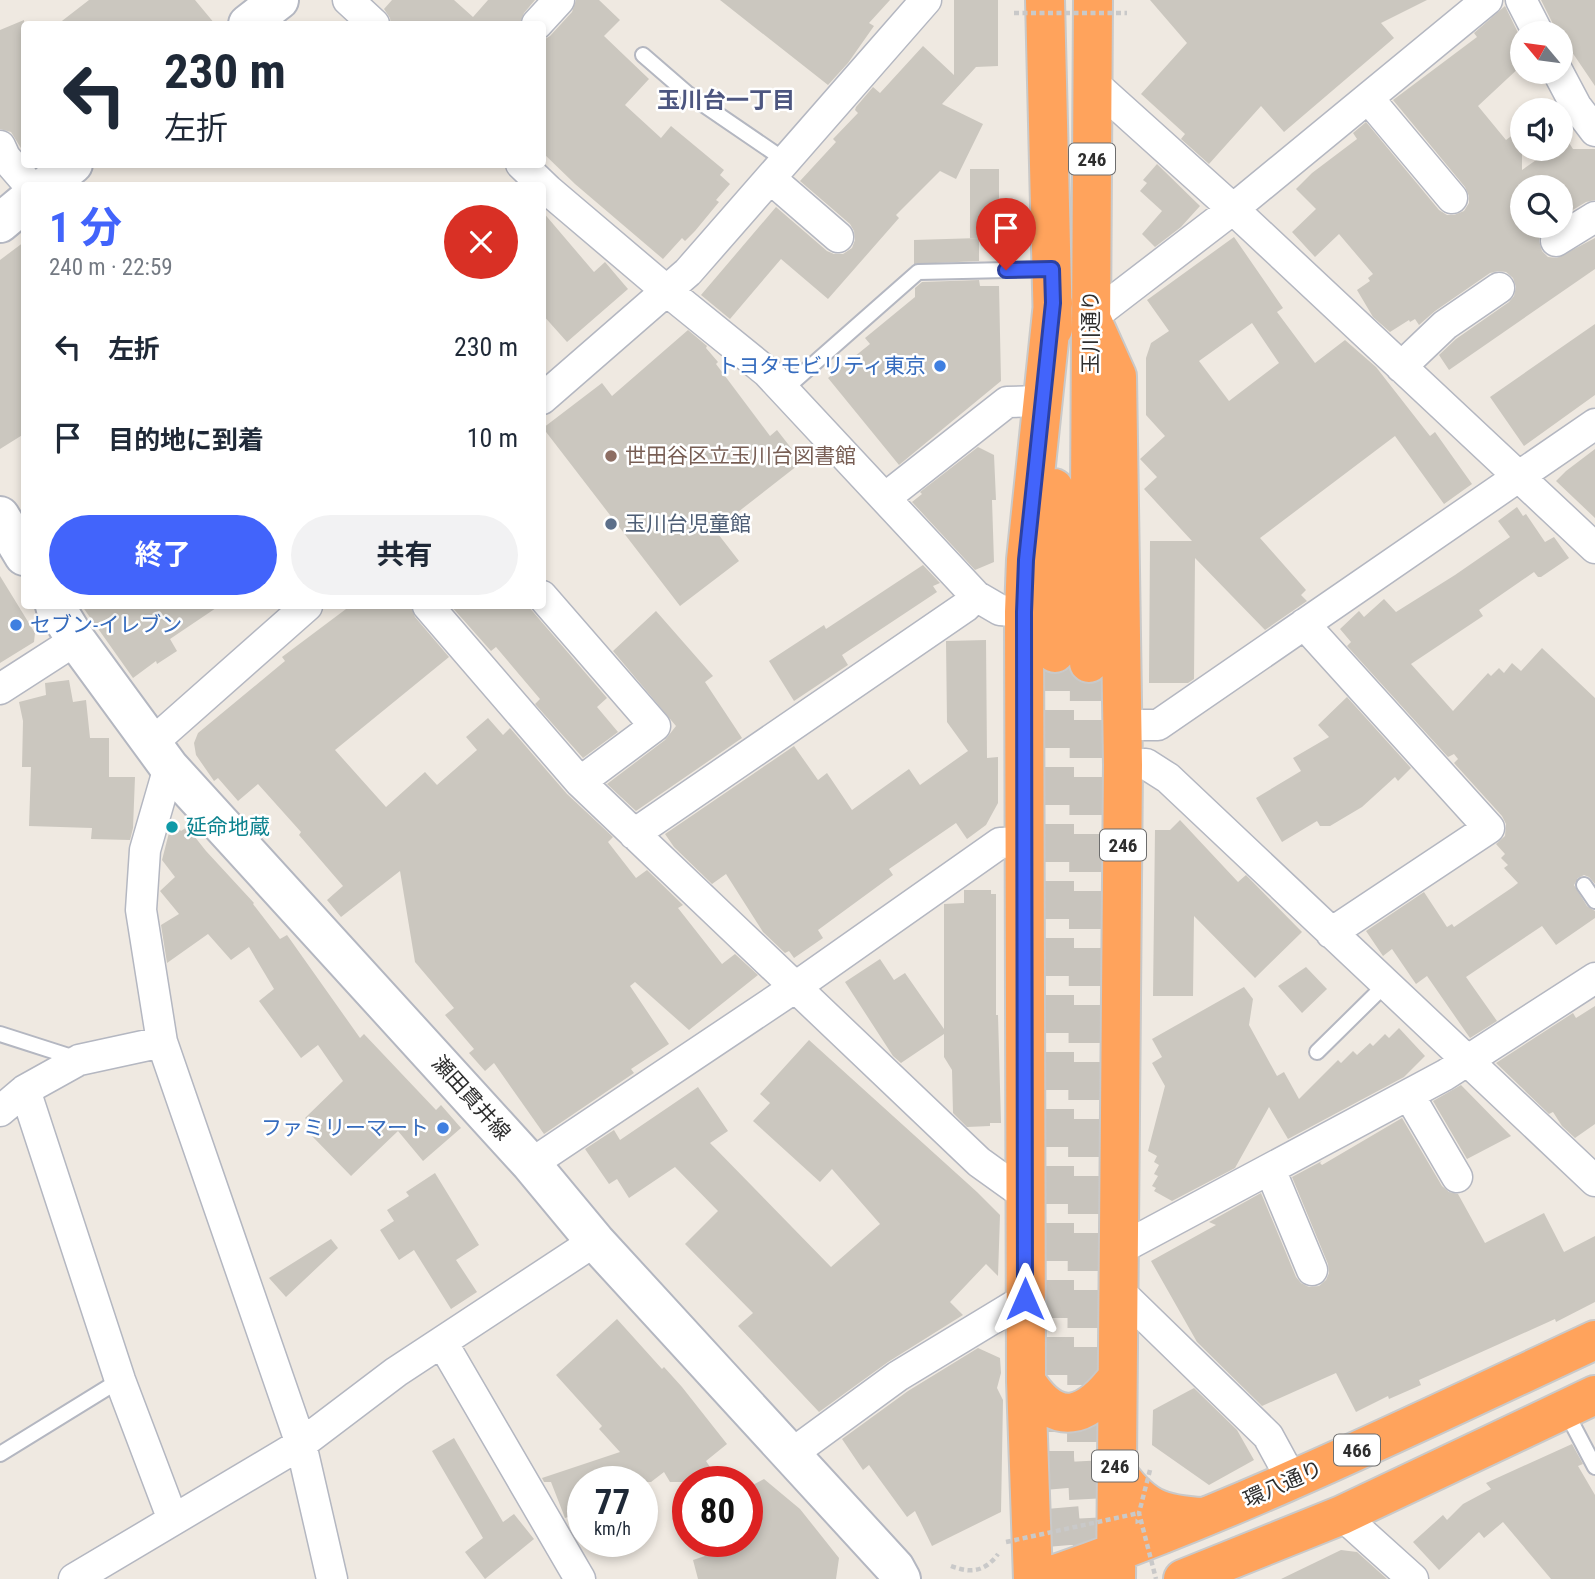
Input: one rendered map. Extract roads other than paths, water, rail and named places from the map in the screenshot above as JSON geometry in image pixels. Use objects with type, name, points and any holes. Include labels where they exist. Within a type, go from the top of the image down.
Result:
[{"type":"highway","name":"玉川通り","points":[[1029,7],[1053,286],[1072,658],[1091,318],[1093,83],[1110,6]]},
{"type":"highway","name":"246","points":[[1033,1579],[1025,1299],[1024,612],[1026,560],[1053,286]]},
{"type":"highway","name":"246","points":[[1091,318],[1117,376],[1123,725],[1117,1378],[1133,1470],[1115,1566]]},
{"type":"highway","name":"環八通り","points":[[1041,1579],[1115,1566],[1204,1517],[1292,1480],[1595,1340]]},
{"type":"highway","points":[[1026,1381],[1037,1399],[1049,1409],[1069,1413],[1084,1409],[1101,1399],[1117,1378]]},
{"type":"highway","name":"466","points":[[1194,1577],[1342,1515],[1580,1402]]},
{"type":"highway","points":[[1133,1470],[1130,1491],[1151,1507],[1177,1516],[1204,1517]]},
{"type":"main road","points":[[252,21],[279,0]]},
{"type":"main road","points":[[51,182],[68,168]]},
{"type":"main road","points":[[0,223],[21,206]]},
{"type":"main road","points":[[0,516],[21,551]]},
{"type":"main road","name":"瀬田貫井線","points":[[57,609],[76,640],[160,755],[531,1164],[595,1241],[895,1568],[901,1579]]},
{"type":"main road","points":[[263,869],[346,979],[431,1072],[595,1241]]},
{"type":"street","points":[[348,0],[371,21]]},
{"type":"street","points":[[540,21],[559,0]]},
{"type":"street","points":[[546,389],[688,272],[926,0]]},
{"type":"street","points":[[1091,318],[1233,209],[1487,0]]},
{"type":"street","points":[[1521,0],[1532,21]]},
{"type":"street","points":[[1093,83],[1233,209],[1595,548]]},
{"type":"street","points":[[1564,84],[1576,106],[1595,131]]},
{"type":"street","points":[[1368,98],[1452,198]]},
{"type":"street","points":[[0,146],[5,157],[27,182]]},
{"type":"street","points":[[525,168],[540,182]]},
{"type":"street","points":[[778,170],[838,237]]},
{"type":"street","points":[[546,188],[767,372],[976,596],[1000,610],[1024,612]]},
{"type":"street","points":[[1556,241],[1595,216]]},
{"type":"street","points":[[1401,367],[1445,325],[1499,288]]},
{"type":"street","points":[[885,498],[1007,402],[1042,401]]},
{"type":"street","points":[[1123,725],[1158,724],[1595,424]]},
{"type":"street","points":[[634,834],[953,615],[976,596]]},
{"type":"street","points":[[546,601],[655,726],[580,782]]},
{"type":"street","points":[[304,609],[160,755],[145,850],[141,910],[162,1042],[301,1444],[332,1579]]},
{"type":"street","points":[[431,609],[580,782],[979,1162],[1026,1195]]},
{"type":"street","points":[[1304,625],[1489,828],[1331,933]]},
{"type":"street","points":[[0,689],[76,640]]},
{"type":"street","points":[[1123,765],[1146,764],[1168,778],[1595,1181]]},
{"type":"street","points":[[531,1164],[794,988],[1000,843],[1026,842]]},
{"type":"street","points":[[1120,1249],[1468,1061],[1595,978]]},
{"type":"street","points":[[0,1111],[25,1090],[79,1060],[162,1042]]},
{"type":"street","points":[[25,1090],[120,1380],[173,1520]]},
{"type":"street","points":[[1409,1094],[1457,1177]]},
{"type":"street","points":[[1270,1169],[1312,1270]]},
{"type":"street","points":[[74,1579],[301,1444],[396,1372],[595,1241]]},
{"type":"street","points":[[1119,1291],[1268,1436],[1292,1480]]},
{"type":"street","points":[[790,1455],[898,1376],[1025,1299]]},
{"type":"street","points":[[442,1342],[580,1579]]},
{"type":"street","points":[[1342,1515],[1413,1579]]},
{"type":"lane","points":[[643,55],[778,170]]},
{"type":"lane","points":[[784,390],[918,272],[1053,286]]},
{"type":"lane","points":[[1584,884],[1595,901]]},
{"type":"lane","points":[[1317,1052],[1385,985]]},
{"type":"lane","points":[[0,1034],[79,1060]]},
{"type":"lane","points":[[0,1454],[120,1380]]},
{"type":"lane","points":[[1580,1402],[1595,1467]]},
{"type":"tunnel","points":[[1055,653],[1055,1458],[1063,1549],[1070,1579]]},
{"type":"tunnel","points":[[1089,663],[1086,1456],[1090,1534],[1100,1579]]},
{"type":"place","name":"トヨタモビリティ東京","points":[[940,366]]},
{"type":"place","name":"世田谷区立玉川台図書館","points":[[611,456]]},
{"type":"place","name":"玉川台児童館","points":[[611,524]]},
{"type":"place","name":"セブン-イレブン","points":[[16,625]]},
{"type":"place","name":"延命地蔵","points":[[172,827]]},
{"type":"place","name":"ファミリーマート","points":[[443,1128]]},
{"type":"district","name":"玉川台一丁目","points":[[726,100]]}]
